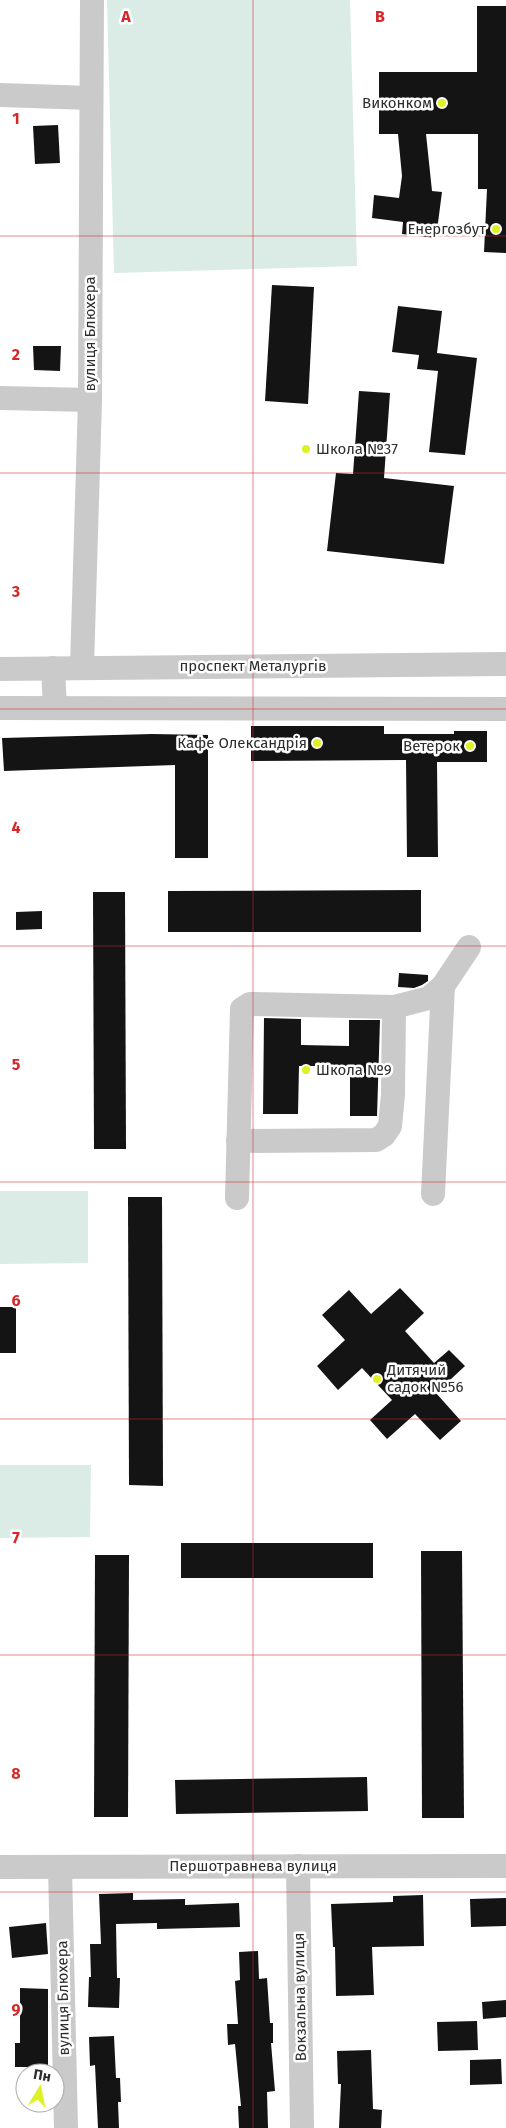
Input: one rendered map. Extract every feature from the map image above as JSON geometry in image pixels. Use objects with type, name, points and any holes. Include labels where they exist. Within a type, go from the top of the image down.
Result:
[{"type":"street","name":"вулиця Блюхера","points":[[82,668],[90,400],[92,0]]},
{"type":"street","points":[[0,95],[91,98]]},
{"type":"street","points":[[0,398],[90,400]]},
{"type":"street","name":"проспект Металургів","points":[[0,669],[506,664]]},
{"type":"street","points":[[53,668],[55,708]]},
{"type":"street","points":[[0,708],[506,709]]},
{"type":"street","points":[[238,1198],[240,1013],[245,1006],[250,1004],[394,1007],[429,998],[443,986],[469,946]]},
{"type":"street","points":[[433,1194],[443,986]]},
{"type":"street","points":[[238,1141],[376,1140],[384,1136],[390,1126],[393,1095],[394,1007]]},
{"type":"street","name":"Вокзальна вулиця","points":[[298,1866],[302,2128]]},
{"type":"street","name":"Першотравнева вулиця","points":[[0,1868],[506,1866]]},
{"type":"street","name":"вулиця Блюхера","points":[[60,1867],[66,2128]]},
{"type":"shaded area","points":[[107,0],[350,0],[357,266],[114,273]]},
{"type":"shaded area","points":[[0,1191],[88,1191],[88,1263],[0,1264]]},
{"type":"shaded area","points":[[0,1465],[91,1465],[90,1537],[0,1538]]},
{"type":"building","name":"Виконком","points":[[477,6],[506,6],[506,253],[484,252],[487,189],[478,189],[478,134],[426,134],[432,191],[442,192],[436,238],[402,234],[403,222],[372,218],[374,195],[399,198],[402,176],[398,134],[379,134],[379,72],[477,72]]},
{"type":"building","points":[[58,125],[60,163],[35,164],[33,126]]},
{"type":"building","points":[[272,285],[314,287],[308,404],[265,401]]},
{"type":"building","points":[[398,306],[442,311],[437,353],[477,358],[465,455],[429,452],[438,371],[417,369],[419,355],[392,352]]},
{"type":"building","points":[[33,346],[61,346],[60,371],[34,370]]},
{"type":"building","points":[[359,391],[390,393],[384,478],[454,486],[444,564],[327,551],[336,473],[353,474]]},
{"type":"building","points":[[251,726],[384,726],[384,734],[454,734],[454,731],[487,731],[487,762],[437,762],[438,857],[407,857],[406,760],[251,761]]},
{"type":"building","points":[[152,734],[208,735],[208,858],[175,858],[175,765],[4,771],[2,738]]},
{"type":"building","points":[[421,890],[421,932],[168,932],[168,891]]},
{"type":"building","points":[[93,892],[125,892],[126,1149],[94,1149]]},
{"type":"building","points":[[42,911],[42,929],[16,930],[16,912]]},
{"type":"building","points":[[399,973],[428,975],[428,981],[414,988],[398,987]]},
{"type":"building","points":[[264,1018],[301,1019],[301,1045],[349,1046],[349,1020],[380,1020],[377,1116],[350,1116],[350,1066],[299,1066],[298,1114],[263,1114]]},
{"type":"building","points":[[128,1197],[162,1197],[163,1486],[129,1485]]},
{"type":"building","points":[[400,1288],[424,1313],[405,1331],[434,1363],[449,1350],[465,1366],[436,1393],[461,1421],[440,1440],[415,1414],[387,1439],[370,1420],[392,1400],[362,1368],[338,1390],[317,1366],[345,1340],[322,1315],[349,1290],[371,1314]]},
{"type":"building","points":[[0,1307],[16,1307],[16,1353],[0,1353]]},
{"type":"building","points":[[181,1543],[373,1543],[373,1578],[181,1578]]},
{"type":"building","points":[[421,1551],[462,1551],[464,1818],[422,1818]]},
{"type":"building","points":[[95,1555],[129,1555],[128,1817],[94,1817]]},
{"type":"building","points":[[367,1777],[368,1811],[176,1814],[175,1780]]},
{"type":"building","points":[[133,1893],[133,1900],[185,1899],[185,1905],[239,1903],[240,1927],[157,1929],[157,1923],[116,1924],[117,1978],[120,1978],[119,2008],[88,2007],[89,1977],[91,1977],[90,1944],[101,1944],[99,1894]]},
{"type":"building","points":[[423,1895],[424,1946],[372,1947],[374,1995],[336,1996],[335,1947],[333,1947],[331,1904],[393,1902],[393,1896]]},
{"type":"building","points":[[506,1898],[506,1926],[471,1927],[470,1899]]},
{"type":"building","points":[[46,1923],[48,1954],[12,1958],[9,1927]]},
{"type":"building","points":[[258,1951],[259,1979],[267,1978],[270,2023],[273,2023],[273,2043],[271,2043],[275,2091],[267,2092],[268,2128],[239,2128],[238,2106],[241,2106],[235,2044],[228,2045],[227,2024],[238,2024],[235,1981],[240,1980],[239,1952]]},
{"type":"building","points":[[20,1988],[48,1989],[48,2063],[15,2063],[15,2043],[20,2043]]},
{"type":"building","points":[[506,2000],[506,2017],[483,2019],[482,2002]]},
{"type":"building","points":[[477,2021],[478,2050],[438,2051],[437,2022]]},
{"type":"building","points":[[114,2036],[116,2078],[120,2078],[121,2102],[118,2102],[119,2128],[98,2128],[95,2065],[90,2066],[89,2037]]},
{"type":"building","points":[[371,2050],[373,2109],[382,2110],[381,2128],[339,2128],[341,2084],[338,2084],[337,2051]]},
{"type":"building","points":[[501,2059],[502,2084],[470,2085],[470,2060]]},
{"type":"place","name":"Виконком","points":[[442,103]]},
{"type":"place","name":"Енергозбут","points":[[496,229]]},
{"type":"place","name":"Школа №37","points":[[306,449]]},
{"type":"place","name":"Кафе Олександрія","points":[[317,743]]},
{"type":"place","name":"Ветерок","points":[[470,746]]},
{"type":"place","name":"Школа №9","points":[[306,1070]]},
{"type":"place","name":"Дитячий садок №56","points":[[377,1379]]}]
